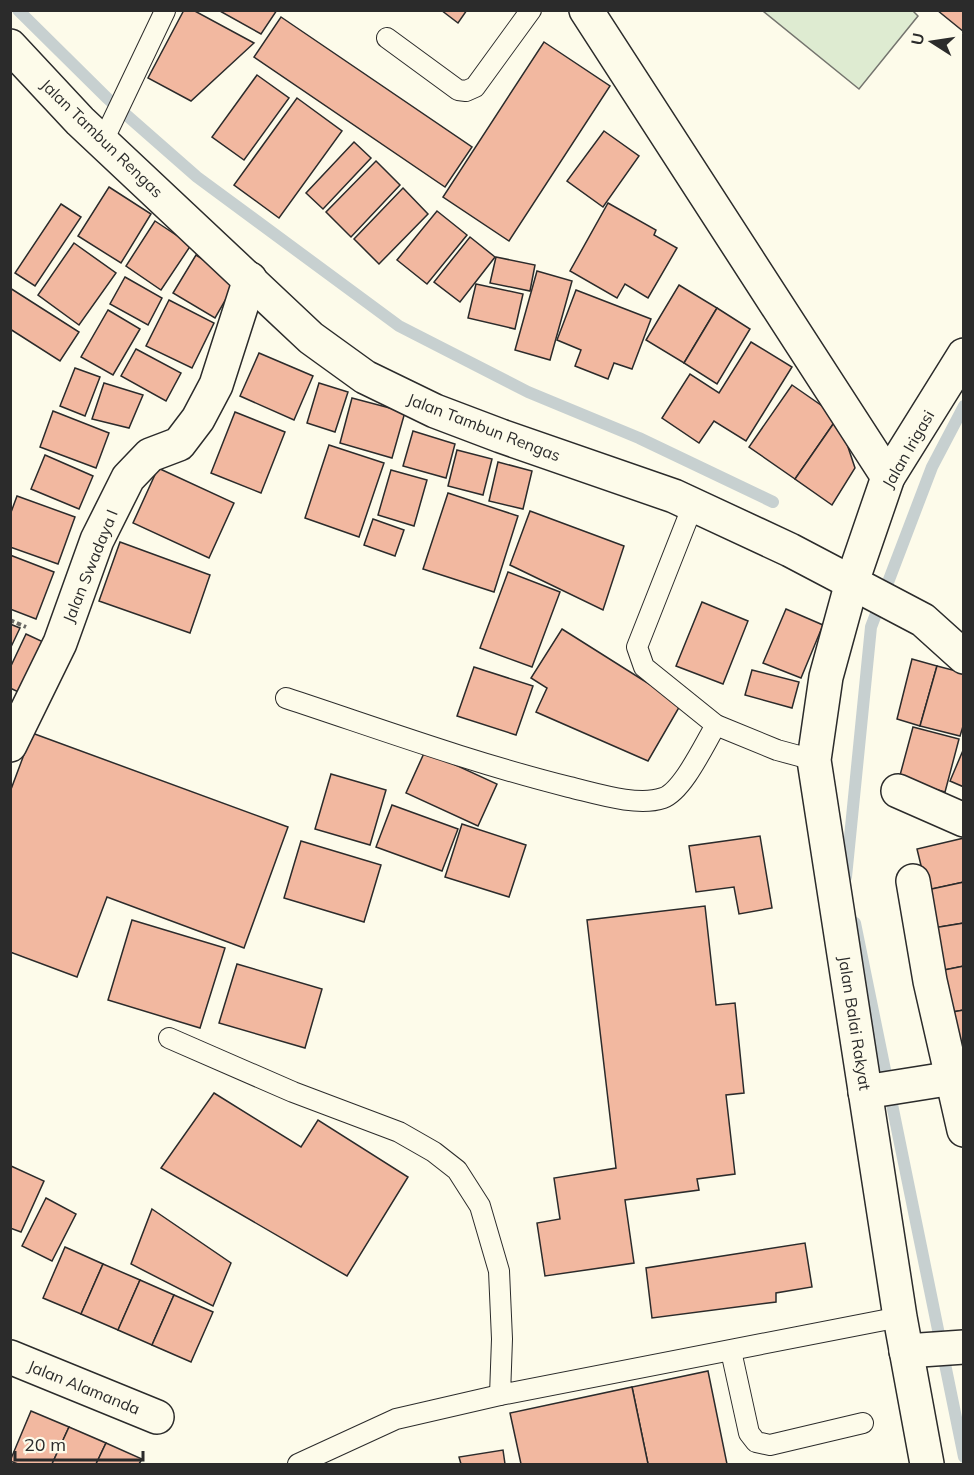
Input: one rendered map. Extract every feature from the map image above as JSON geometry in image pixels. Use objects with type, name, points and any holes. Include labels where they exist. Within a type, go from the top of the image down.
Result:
[{"type":"street","points":[[586,10],[888,477]]},
{"type":"street","name":"Jalan Tambun Rengas","points":[[10,46],[80,121],[105,137],[328,352],[365,377],[435,411],[693,505],[856,584],[923,620],[961,647]]},
{"type":"street","name":"Jalan Swadaya I","points":[[10,745],[60,643],[97,540],[128,478],[150,455],[178,444],[198,419],[216,384],[250,279]]},
{"type":"street","name":"Jalan Irigasi","points":[[856,584],[888,477],[963,355]]},
{"type":"street","name":"Jalan Balai Rakyat","points":[[856,584],[826,677],[814,760],[874,1091],[900,1317],[934,1348],[927,1464]]},
{"type":"street","points":[[898,791],[963,820]]},
{"type":"street","points":[[913,881],[944,1080],[963,1130]]},
{"type":"street","points":[[874,1091],[944,1080]]},
{"type":"street","name":"Jalan Alamanda","points":[[10,1356],[157,1417]]},
{"type":"lane","points":[[387,38],[458,90],[466,91],[474,87],[531,10]]},
{"type":"lane","points":[[105,137],[165,11]]},
{"type":"lane","points":[[693,505],[637,647],[644,667],[716,724],[777,750],[814,760]]},
{"type":"lane","points":[[286,698],[498,769],[626,799],[664,798],[678,788],[716,724]]},
{"type":"lane","points":[[169,1038],[293,1092],[399,1131],[434,1152],[457,1170],[480,1206],[499,1271],[502,1339],[500,1395]]},
{"type":"lane","points":[[298,1464],[396,1419],[500,1395],[900,1317]]},
{"type":"lane","points":[[731,1351],[749,1433],[756,1442],[770,1445],[863,1423]]},
{"type":"green space","points":[[912,10],[918,16],[859,89],[763,11]]},
{"type":"building","points":[[184,10],[193,10],[254,43],[191,101],[148,78]]},
{"type":"building","points":[[218,10],[277,10],[261,34]]},
{"type":"building","points":[[441,10],[467,10],[458,23]]},
{"type":"building","points":[[937,10],[964,10],[964,32]]},
{"type":"building","points":[[281,17],[472,147],[445,187],[254,57]]},
{"type":"building","points":[[544,42],[610,86],[509,241],[443,197]]},
{"type":"building","points":[[257,75],[289,98],[244,160],[212,137]]},
{"type":"building","points":[[297,98],[342,131],[279,218],[234,185]]},
{"type":"building","points":[[604,131],[639,156],[603,207],[567,181]]},
{"type":"building","points":[[354,142],[371,158],[323,209],[306,193]]},
{"type":"building","points":[[376,161],[400,185],[351,237],[326,212]]},
{"type":"building","points":[[109,187],[151,214],[121,263],[78,236]]},
{"type":"building","points":[[403,188],[428,214],[379,264],[354,239]]},
{"type":"building","points":[[608,203],[656,230],[654,235],[677,248],[648,298],[625,284],[617,298],[570,271]]},
{"type":"building","points":[[61,204],[81,217],[35,286],[15,273]]},
{"type":"building","points":[[437,211],[467,235],[427,284],[397,260]]},
{"type":"building","points":[[155,221],[191,245],[161,290],[126,266]]},
{"type":"building","points":[[470,237],[495,257],[460,302],[434,282]]},
{"type":"building","points":[[74,243],[116,273],[79,325],[38,295]]},
{"type":"building","points":[[196,255],[237,280],[215,318],[173,293]]},
{"type":"building","points":[[496,257],[535,265],[530,291],[490,283]]},
{"type":"building","points":[[537,271],[572,281],[550,360],[515,350]]},
{"type":"building","points":[[125,277],[162,298],[148,325],[110,304]]},
{"type":"building","points":[[476,284],[523,294],[515,329],[468,318]]},
{"type":"building","points":[[679,285],[717,308],[684,363],[646,340]]},
{"type":"building","points":[[10,288],[79,332],[60,361],[10,329]]},
{"type":"building","points":[[576,290],[651,319],[632,369],[614,363],[608,379],[575,366],[581,350],[557,340]]},
{"type":"building","points":[[169,300],[214,323],[192,368],[146,346]]},
{"type":"building","points":[[717,308],[750,329],[717,384],[684,363]]},
{"type":"building","points":[[108,310],[140,329],[113,375],[81,357]]},
{"type":"building","points":[[751,342],[792,367],[746,441],[714,421],[699,443],[662,418],[690,374],[719,393]]},
{"type":"building","points":[[136,349],[181,373],[166,401],[121,376]]},
{"type":"building","points":[[259,353],[313,376],[294,420],[240,396]]},
{"type":"building","points":[[75,368],[100,377],[85,416],[60,406]]},
{"type":"building","points":[[104,383],[143,395],[129,428],[92,419]]},
{"type":"building","points":[[319,383],[348,392],[335,432],[307,423]]},
{"type":"building","points":[[792,385],[838,417],[795,479],[749,447]]},
{"type":"building","points":[[352,398],[405,412],[392,458],[340,443]]},
{"type":"building","points":[[53,411],[109,433],[96,468],[40,447]]},
{"type":"building","points":[[235,412],[285,432],[261,493],[211,473]]},
{"type":"building","points":[[838,417],[855,468],[832,505],[795,479]]},
{"type":"building","points":[[413,431],[455,444],[446,478],[403,466]]},
{"type":"building","points":[[329,445],[384,463],[359,537],[305,518]]},
{"type":"building","points":[[457,450],[492,459],[483,495],[448,486]]},
{"type":"building","points":[[45,455],[93,476],[79,509],[31,489]]},
{"type":"building","points":[[498,462],[532,471],[523,509],[489,501]]},
{"type":"building","points":[[158,468],[234,503],[209,558],[133,523]]},
{"type":"building","points":[[391,470],[427,480],[414,526],[378,515]]},
{"type":"building","points":[[448,493],[518,516],[494,592],[423,569]]},
{"type":"building","points":[[17,496],[75,517],[58,564],[10,547],[10,515]]},
{"type":"building","points":[[530,511],[624,546],[603,610],[510,565]]},
{"type":"building","points":[[373,519],[404,530],[395,556],[364,545]]},
{"type":"building","points":[[120,542],[210,575],[190,633],[99,601]]},
{"type":"building","points":[[10,555],[54,572],[36,619],[10,609]]},
{"type":"building","points":[[508,572],[560,592],[532,667],[480,648]]},
{"type":"building","points":[[702,602],[748,621],[723,684],[676,666]]},
{"type":"building","points":[[786,609],[823,625],[801,678],[763,663]]},
{"type":"building","points":[[10,624],[20,628],[10,649]]},
{"type":"building","points":[[562,629],[681,704],[648,761],[536,712],[547,688],[531,678]]},
{"type":"building","points":[[26,634],[52,646],[29,697],[10,688],[10,668]]},
{"type":"building","points":[[912,659],[937,666],[920,726],[897,719]]},
{"type":"building","points":[[937,666],[964,673],[964,723],[960,736],[920,726]]},
{"type":"building","points":[[474,667],[533,686],[516,735],[457,716]]},
{"type":"building","points":[[752,670],[799,682],[792,708],[745,695]]},
{"type":"building","points":[[913,727],[959,739],[945,792],[899,779]]},
{"type":"building","points":[[32,733],[288,827],[244,948],[107,897],[77,977],[10,952],[10,792]]},
{"type":"building","points":[[964,748],[964,787],[950,781]]},
{"type":"building","points":[[425,751],[497,784],[478,826],[406,793]]},
{"type":"building","points":[[331,774],[386,790],[370,845],[315,829]]},
{"type":"building","points":[[392,805],[458,829],[442,871],[376,847]]},
{"type":"building","points":[[462,824],[526,845],[509,897],[445,877]]},
{"type":"building","points":[[760,836],[772,908],[739,914],[734,887],[696,892],[689,846]]},
{"type":"building","points":[[964,838],[964,882],[927,890],[917,849]]},
{"type":"building","points":[[301,841],[381,865],[364,922],[284,898]]},
{"type":"building","points":[[964,882],[964,923],[933,928],[927,890]]},
{"type":"building","points":[[705,906],[716,1005],[735,1003],[744,1093],[726,1095],[735,1174],[697,1179],[699,1190],[625,1200],[634,1263],[545,1276],[537,1223],[560,1219],[554,1178],[616,1168],[587,920]]},
{"type":"building","points":[[132,920],[225,948],[200,1028],[108,1000]]},
{"type":"building","points":[[964,923],[964,966],[944,970],[933,928]]},
{"type":"building","points":[[237,964],[322,989],[305,1048],[219,1023]]},
{"type":"building","points":[[964,966],[964,1010],[952,1012],[944,970]]},
{"type":"building","points":[[964,1010],[964,1059],[952,1012]]},
{"type":"building","points":[[214,1093],[301,1147],[318,1120],[408,1177],[347,1276],[161,1168]]},
{"type":"building","points":[[11,1166],[44,1181],[21,1232],[10,1228]]},
{"type":"building","points":[[46,1198],[76,1214],[52,1261],[22,1246]]},
{"type":"building","points":[[152,1209],[231,1263],[213,1306],[131,1264]]},
{"type":"building","points":[[805,1243],[812,1287],[776,1293],[776,1302],[652,1318],[646,1268]]},
{"type":"building","points":[[65,1247],[103,1264],[81,1314],[43,1298]]},
{"type":"building","points":[[103,1264],[140,1280],[118,1330],[81,1314]]},
{"type":"building","points":[[140,1280],[174,1295],[152,1345],[118,1330]]},
{"type":"building","points":[[174,1295],[213,1312],[191,1362],[152,1345]]},
{"type":"building","points":[[708,1371],[727,1464],[648,1464],[632,1387]]},
{"type":"building","points":[[632,1387],[648,1464],[521,1464],[510,1413]]},
{"type":"building","points":[[31,1411],[69,1427],[52,1464],[18,1464],[10,1461]]},
{"type":"building","points":[[69,1427],[106,1443],[96,1464],[52,1464]]},
{"type":"building","points":[[106,1443],[142,1459],[139,1464],[96,1464]]},
{"type":"building","points":[[503,1450],[505,1464],[461,1464],[459,1457]]},
{"type":"waterway","points":[[18,10],[107,98],[197,177],[399,326],[528,392],[639,438],[773,502]]},
{"type":"waterway","points":[[846,877],[871,627],[932,467],[964,406]]},
{"type":"waterway","points":[[855,923],[964,1457]]}]
